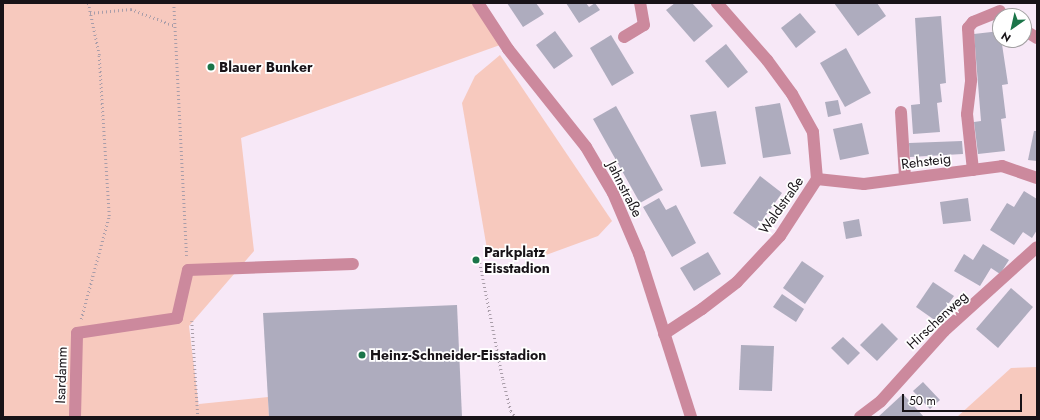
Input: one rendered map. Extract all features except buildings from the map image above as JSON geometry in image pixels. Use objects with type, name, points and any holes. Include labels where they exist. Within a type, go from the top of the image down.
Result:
[{"type":"street","name":"Jahnstraße","points":[[478,3],[508,49],[586,147],[613,193],[639,254],[691,417]]},
{"type":"street","points":[[624,37],[644,25],[640,3]]},
{"type":"street","name":"Waldstraße","points":[[664,334],[702,309],[737,282],[780,236],[817,179],[813,132],[792,94],[767,60],[717,3]]},
{"type":"street","points":[[973,170],[967,114],[971,80],[968,28],[973,22],[992,14]]},
{"type":"street","points":[[901,112],[905,178]]},
{"type":"street","name":"Rehsteig","points":[[817,179],[864,184],[1002,166],[1037,178]]},
{"type":"street","name":"Hirschenweg","points":[[860,417],[881,401],[944,331],[994,288],[1037,247]]},
{"type":"street","points":[[77,334],[178,318],[188,270],[353,264]]},
{"type":"street","name":"Isardamm","points":[[75,417],[77,334]]},
{"type":"path","points":[[77,334],[109,216],[99,55],[88,3]]},
{"type":"path","points":[[174,3],[188,270]]},
{"type":"path","points":[[90,13],[131,9],[175,26]]},
{"type":"path","points":[[480,263],[503,379],[511,411],[516,417]]},
{"type":"path","points":[[191,318],[198,417]]},
{"type":"shaded area","points":[[3,3],[473,3],[500,45],[241,138],[254,251],[189,326],[199,408],[199,404],[268,397],[269,417],[3,417]]},
{"type":"shaded area","points":[[500,55],[612,221],[598,236],[546,255],[488,255],[462,103],[475,76]]},
{"type":"shaded area","points":[[1037,367],[1037,417],[957,417],[1011,368]]},
{"type":"place","name":"Blauer Bunker","points":[[211,67]]},
{"type":"place","name":"Parkplatz Eisstadion","points":[[476,260]]},
{"type":"place","name":"Heinz-Schneider-Eisstadion","points":[[362,355]]}]
